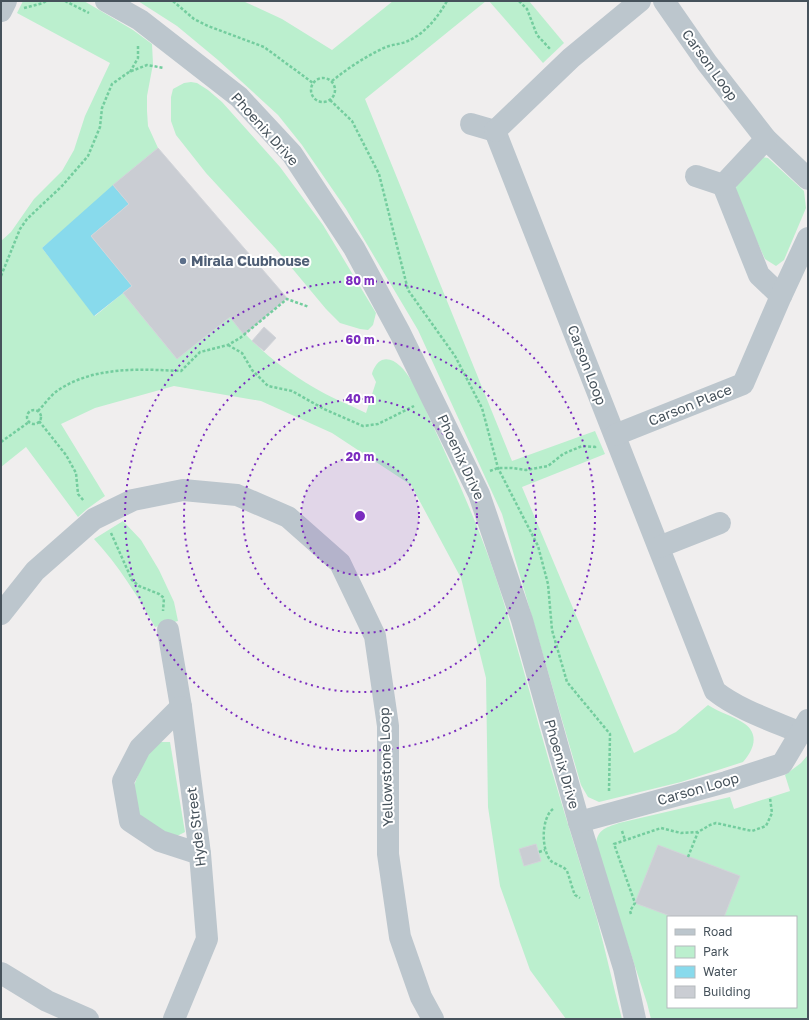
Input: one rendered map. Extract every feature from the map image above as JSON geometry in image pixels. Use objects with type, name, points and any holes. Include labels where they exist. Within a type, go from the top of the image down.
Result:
[{"type":"street","points":[[1,11],[6,1]]},
{"type":"street","points":[[471,124],[495,131],[565,65],[640,1]]},
{"type":"street","name":"Carson Loop","points":[[664,1],[706,64],[766,139],[808,178]]},
{"type":"street","name":"Phoenix Drive","points":[[99,8],[140,20],[239,97],[292,154],[354,248],[400,333],[479,494],[522,620],[579,822],[624,968],[635,1019]]},
{"type":"street","name":"Carson Loop","points":[[495,131],[715,691],[735,704],[804,727],[782,764],[726,782],[579,822]]},
{"type":"street","points":[[723,185],[766,139]]},
{"type":"street","points":[[696,176],[723,185],[759,275],[781,296]]},
{"type":"street","name":"Carson Place","points":[[614,436],[743,384],[808,238]]},
{"type":"street","name":"Yellowstone Loop","points":[[1,614],[35,571],[94,518],[134,500],[183,490],[237,494],[288,516],[340,563],[375,636],[388,726],[388,854],[400,937],[421,997],[433,1019]]},
{"type":"street","points":[[659,547],[720,523]]},
{"type":"street","name":"Hyde Street","points":[[168,630],[181,707],[200,854],[207,939],[174,1019]]},
{"type":"street","points":[[181,707],[140,748],[123,781],[130,821],[160,841],[200,854]]},
{"type":"street","points":[[1,973],[47,1001],[88,1019]]},
{"type":"path","points":[[66,1],[99,8]]},
{"type":"path","points":[[173,1],[194,19],[208,26],[264,47],[313,83]]},
{"type":"path","points":[[332,81],[348,68],[387,47],[409,41],[425,31],[442,10],[447,1]]},
{"type":"path","points":[[519,1],[527,9],[537,35],[565,65]]},
{"type":"path","points":[[129,72],[138,58],[138,44]]},
{"type":"path","points":[[1,276],[20,230],[27,219],[62,186],[88,156],[100,127],[102,108],[112,84],[129,72],[146,65],[164,68]]},
{"type":"path","points":[[323,78],[332,81],[335,90],[330,100],[322,102],[314,98],[311,90],[313,83],[316,80],[323,78]]},
{"type":"path","points":[[330,100],[352,121],[378,174],[408,290],[454,356],[482,408],[498,468],[538,546],[548,584],[552,630],[567,682],[610,734],[609,791],[625,840]]},
{"type":"path","points":[[38,411],[41,417],[39,421],[33,424],[29,422],[26,418],[27,413],[34,410],[38,411],[57,391],[82,378],[117,370],[180,370],[200,352],[228,345],[240,338],[287,299],[309,307]]},
{"type":"path","points":[[228,345],[242,353],[252,370],[268,386],[292,392],[324,409],[363,426],[378,424],[433,398]]},
{"type":"path","points":[[1,442],[29,422]]},
{"type":"path","points":[[498,468],[526,470],[548,466],[563,454],[582,446],[595,447],[598,443],[614,436]]},
{"type":"path","points":[[632,918],[630,911],[635,903],[614,844],[661,828],[681,833],[698,832],[710,824],[716,823],[752,831],[766,826],[772,813],[770,798]]},
{"type":"path","points":[[688,857],[698,832]]},
{"type":"path","points":[[538,852],[545,850]]},
{"type":"green space","points":[[23,1],[84,1],[133,30],[152,44],[153,64],[147,96],[147,111],[148,126],[158,148],[42,248],[95,316],[123,293],[177,359],[230,317],[268,356],[301,380],[319,391],[366,413],[376,382],[372,374],[380,361],[390,360],[397,364],[411,379],[465,497],[497,581],[551,768],[597,919],[622,1019],[566,1019],[530,970],[500,886],[488,807],[486,678],[461,578],[411,485],[332,433],[261,401],[174,386],[95,408],[61,424],[105,496],[78,517],[26,447],[1,467],[1,241],[11,232],[34,199],[62,171],[74,150],[85,116],[110,63],[17,13]]},
{"type":"green space","points":[[138,1],[243,1],[282,19],[332,50],[393,1],[486,1],[365,99],[512,461],[595,431],[605,454],[522,487],[634,753],[676,732],[708,705],[741,721],[750,728],[754,738],[752,748],[747,758],[743,762],[681,782],[599,802],[588,797],[581,785],[502,514],[418,330],[346,209],[302,145],[278,115],[218,60],[177,26]]},
{"type":"green space","points":[[489,1],[529,1],[564,43],[543,63]]},
{"type":"green space","points":[[184,83],[197,83],[208,90],[222,102],[280,167],[323,225],[376,313],[373,325],[368,330],[340,323],[326,309],[276,249],[206,173],[176,135],[171,121],[171,97],[173,89]]},
{"type":"green space","points":[[762,157],[768,158],[804,191],[806,208],[784,260],[776,266],[765,259],[735,193],[737,183]]},
{"type":"green space","points":[[123,521],[141,540],[159,570],[174,602],[178,621],[155,627],[127,581],[94,539]]},
{"type":"green space","points":[[160,742],[170,742],[185,832],[173,838],[138,818],[130,796],[145,757]]},
{"type":"green space","points":[[807,756],[808,1019],[651,1019],[596,847],[596,841],[600,833],[602,830],[619,823],[730,797],[734,809],[790,791],[785,775],[801,763]]},
{"type":"water","points":[[113,185],[129,204],[91,236],[132,286],[94,316],[42,248]]},
{"type":"building","name":"Mirala Clubhouse","points":[[158,148],[287,298],[244,335],[230,317],[177,359],[123,293],[132,286],[91,236],[129,204],[113,185]]},
{"type":"building","points":[[264,327],[276,338],[264,351],[252,341]]},
{"type":"building","points":[[536,844],[541,861],[524,866],[519,849]]},
{"type":"building","points":[[658,845],[740,876],[724,916],[670,916],[635,903]]},
{"type":"place","name":"Mirala Clubhouse","points":[[183,261]]}]
